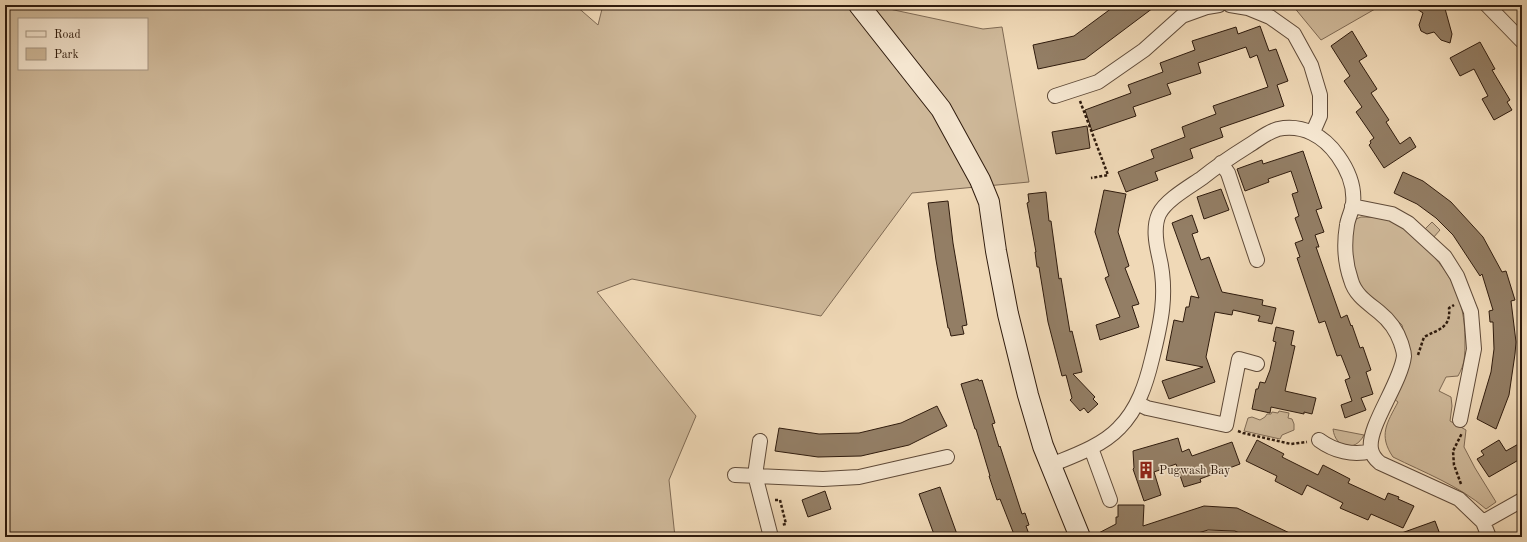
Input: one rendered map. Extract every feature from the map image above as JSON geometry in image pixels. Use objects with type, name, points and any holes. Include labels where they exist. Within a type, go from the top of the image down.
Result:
[{"type":"street","points":[[859,5],[941,109],[980,180],[989,202],[996,251],[1018,359],[1028,395],[1051,465],[1080,537]]},
{"type":"street","points":[[1055,96],[1098,82],[1144,50],[1182,16],[1207,7],[1220,5]]},
{"type":"street","points":[[1230,5],[1248,8],[1270,17],[1294,34],[1311,65],[1320,95],[1320,116],[1313,132]]},
{"type":"street","points":[[1487,5],[1522,40]]},
{"type":"street","points":[[1051,465],[1091,448],[1119,429],[1137,403],[1147,380],[1161,325],[1163,305],[1164,288],[1162,268],[1156,244],[1158,216],[1162,209],[1170,201],[1221,163],[1266,134],[1279,129],[1305,130],[1313,132],[1327,142],[1349,172],[1353,193],[1352,206],[1347,224],[1346,260],[1351,284],[1362,299],[1380,313],[1397,332],[1404,353],[1396,384],[1371,439],[1371,450],[1374,457],[1380,463],[1459,499],[1483,522],[1489,537]]},
{"type":"street","points":[[1221,163],[1228,173],[1257,260]]},
{"type":"street","points":[[1352,206],[1392,214],[1408,223],[1445,257],[1457,276],[1471,312],[1474,349],[1460,420]]},
{"type":"street","points":[[1137,403],[1147,408],[1226,425],[1239,359],[1257,364]]},
{"type":"street","points":[[1319,440],[1332,449],[1353,453],[1362,453],[1371,450]]},
{"type":"street","points":[[760,441],[755,475],[771,537]]},
{"type":"street","points":[[1091,448],[1110,500]]},
{"type":"street","points":[[734,475],[823,479],[860,477],[948,457]]},
{"type":"street","points":[[1483,522],[1522,500]]},
{"type":"path","points":[[1076,90],[1108,175],[1091,178]]},
{"type":"path","points":[[1403,359],[1418,354],[1424,337],[1446,326],[1450,317],[1449,308],[1466,297]]},
{"type":"path","points":[[1459,499],[1462,484],[1454,465],[1453,450],[1464,429],[1460,420]]},
{"type":"path","points":[[1226,425],[1243,433],[1291,444],[1319,440]]},
{"type":"path","points":[[770,501],[780,500],[786,524],[780,525]]},
{"type":"green space","points":[[5,5],[575,5],[598,25],[603,5],[875,5],[983,29],[1002,27],[1029,182],[912,193],[821,316],[632,279],[597,292],[696,416],[669,480],[675,537],[5,537]]},
{"type":"green space","points":[[1290,5],[1382,5],[1321,40],[1293,6]]},
{"type":"green space","points":[[1361,217],[1386,219],[1405,227],[1429,251],[1454,285],[1459,297],[1464,325],[1464,359],[1458,376],[1446,377],[1439,391],[1451,397],[1452,406],[1450,421],[1466,430],[1464,447],[1496,502],[1486,509],[1453,486],[1393,457],[1388,449],[1385,435],[1390,416],[1398,402],[1394,399],[1405,337],[1402,325],[1387,310],[1361,290],[1350,264],[1353,227],[1356,219]]},
{"type":"green space","points":[[1432,222],[1440,230],[1433,238],[1424,230]]},
{"type":"green space","points":[[1279,411],[1289,413],[1288,418],[1292,419],[1294,424],[1294,430],[1282,435],[1280,439],[1244,431],[1248,418],[1252,417],[1260,420],[1267,414],[1271,414],[1272,412],[1278,413]]},
{"type":"green space","points":[[1333,429],[1364,435],[1356,444],[1346,446],[1337,440]]},
{"type":"building","points":[[1116,5],[1157,5],[1085,59],[1038,69],[1033,45],[1074,36]]},
{"type":"building","points":[[1411,5],[1444,5],[1452,34],[1450,43],[1441,40],[1434,32],[1427,34],[1421,31],[1419,25],[1423,13]]},
{"type":"building","points":[[1260,26],[1269,51],[1276,49],[1288,81],[1277,85],[1284,106],[1220,128],[1223,137],[1190,149],[1193,158],[1155,172],[1158,180],[1126,192],[1118,172],[1154,158],[1151,150],[1185,137],[1182,127],[1216,114],[1213,106],[1268,87],[1257,55],[1250,58],[1246,47],[1198,63],[1201,73],[1167,84],[1171,94],[1133,107],[1136,116],[1092,131],[1085,110],[1131,93],[1128,85],[1163,72],[1160,63],[1195,50],[1192,41],[1236,27],[1238,34]]},
{"type":"building","points":[[1352,31],[1367,56],[1359,61],[1377,89],[1371,93],[1389,120],[1386,122],[1400,144],[1410,137],[1416,147],[1384,168],[1369,145],[1371,143],[1370,141],[1374,138],[1356,112],[1362,107],[1344,81],[1350,76],[1331,46]]},
{"type":"building","points":[[1480,42],[1495,69],[1492,70],[1510,100],[1507,102],[1512,110],[1494,120],[1482,99],[1488,96],[1474,69],[1460,76],[1450,58]]},
{"type":"building","points":[[1087,126],[1090,148],[1056,154],[1052,132]]},
{"type":"building","points":[[1303,151],[1322,208],[1316,210],[1324,232],[1315,235],[1319,247],[1316,247],[1341,318],[1347,315],[1360,348],[1363,347],[1371,370],[1366,372],[1373,394],[1361,398],[1366,410],[1345,418],[1341,405],[1352,401],[1345,380],[1350,378],[1341,355],[1337,356],[1325,321],[1319,323],[1297,258],[1300,257],[1295,243],[1303,240],[1295,218],[1299,216],[1292,194],[1298,192],[1291,171],[1268,179],[1269,182],[1245,191],[1237,169],[1262,160],[1263,164]]},
{"type":"building","points":[[1403,172],[1423,181],[1451,202],[1483,237],[1502,272],[1506,271],[1515,300],[1511,301],[1516,342],[1509,395],[1496,429],[1477,419],[1491,372],[1494,349],[1493,322],[1490,322],[1489,311],[1493,310],[1482,274],[1480,276],[1453,235],[1436,218],[1417,204],[1394,193]]},
{"type":"building","points":[[1221,189],[1229,210],[1204,219],[1197,197]]},
{"type":"building","points":[[1104,190],[1126,194],[1118,232],[1129,266],[1125,268],[1139,304],[1132,306],[1139,327],[1100,340],[1096,325],[1120,317],[1105,278],[1109,276],[1095,232]]},
{"type":"building","points":[[1046,192],[1049,221],[1051,221],[1059,279],[1061,278],[1070,332],[1072,331],[1082,372],[1073,374],[1095,397],[1093,399],[1098,404],[1088,413],[1084,408],[1080,411],[1070,400],[1072,398],[1066,375],[1062,376],[1048,322],[1039,267],[1037,267],[1036,252],[1027,203],[1029,202],[1028,194]]},
{"type":"building","points":[[948,201],[953,243],[967,325],[962,326],[964,334],[951,336],[948,328],[936,260],[928,203]]},
{"type":"building","points":[[1192,215],[1198,232],[1192,234],[1201,260],[1209,257],[1222,292],[1263,300],[1262,305],[1276,308],[1272,324],[1258,321],[1260,316],[1233,310],[1232,315],[1215,312],[1206,357],[1215,382],[1169,399],[1162,381],[1203,367],[1166,360],[1174,320],[1183,322],[1186,307],[1189,307],[1191,296],[1199,298],[1172,223]]},
{"type":"building","points":[[1276,327],[1294,331],[1291,345],[1295,346],[1285,391],[1316,398],[1312,414],[1304,412],[1304,414],[1271,407],[1270,413],[1252,409],[1256,389],[1258,389],[1260,382],[1265,383],[1270,370],[1276,342],[1273,341]]},
{"type":"building","points":[[978,379],[979,381],[982,380],[995,423],[992,424],[999,447],[1000,446],[1022,514],[1025,513],[1029,525],[1026,526],[1030,537],[1015,537],[1000,499],[997,500],[989,476],[976,429],[961,384]]},
{"type":"building","points":[[937,406],[947,426],[909,445],[861,456],[818,457],[775,451],[779,428],[819,434],[859,433],[901,423]]},
{"type":"building","name":"Pugwash Bay","points":[[1178,438],[1182,452],[1189,449],[1192,456],[1232,442],[1240,464],[1200,479],[1201,482],[1184,487],[1176,464],[1154,472],[1161,495],[1144,501],[1133,469],[1133,451]]},
{"type":"building","points":[[1257,440],[1284,454],[1282,457],[1318,475],[1323,465],[1350,479],[1348,483],[1385,500],[1388,493],[1399,497],[1398,499],[1414,506],[1403,528],[1371,514],[1368,520],[1340,508],[1343,503],[1307,485],[1302,495],[1275,481],[1277,476],[1246,461]]},
{"type":"building","points":[[1499,440],[1506,451],[1522,442],[1522,458],[1489,477],[1477,459],[1484,455],[1481,451]]},
{"type":"building","points":[[940,487],[958,537],[935,537],[919,494]]},
{"type":"building","points":[[825,491],[831,509],[808,517],[802,500]]},
{"type":"building","points":[[1118,505],[1144,505],[1143,526],[1204,506],[1237,508],[1298,537],[1247,537],[1235,531],[1208,530],[1185,537],[1091,537],[1116,524],[1116,517],[1118,517]]},
{"type":"building","points":[[1435,521],[1441,537],[1396,537],[1396,535]]},
{"type":"place","name":"Pugwash Bay","points":[[1146,470]]}]
